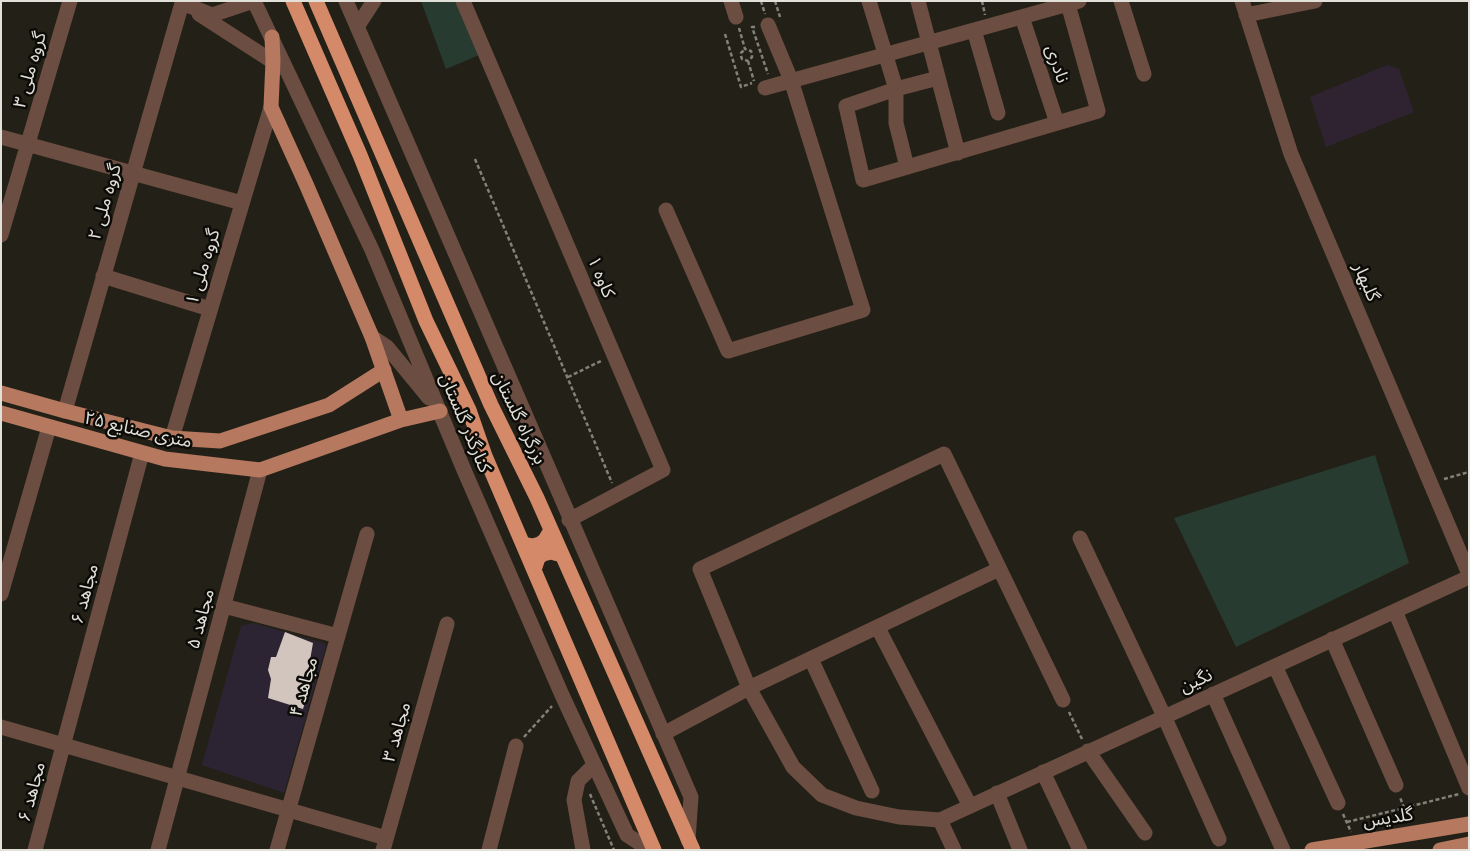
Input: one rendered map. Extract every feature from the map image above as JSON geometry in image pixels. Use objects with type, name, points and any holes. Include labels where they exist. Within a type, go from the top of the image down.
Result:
[{"type":"highway","points":[[293,1],[360,155],[426,321],[469,410],[485,456],[654,850]]},
{"type":"highway","name":"بزرگراه گلستان","points":[[316,1],[491,406],[537,498],[690,845]]},
{"type":"highway","points":[[523,544],[533,546],[540,544],[551,530]]},
{"type":"highway","points":[[534,570],[538,558],[543,554],[551,552],[562,555]]},
{"type":"main road","points":[[272,37],[271,107],[372,337],[401,420]]},
{"type":"main road","name":"۲۵ متری صنایع","points":[[1,392],[65,411],[172,438],[220,441],[329,405],[384,370]]},
{"type":"main road","name":"۲۵ متری صنایع","points":[[1,413],[165,459],[260,470],[401,420],[440,411]]},
{"type":"main road","points":[[165,459],[172,438]]},
{"type":"main road","name":"گلدیس","points":[[1312,850],[1469,824]]},
{"type":"main road","points":[[1440,850],[1469,844]]},
{"type":"street","name":"گروه ملی ۳","points":[[1,235],[70,1]]},
{"type":"street","points":[[181,2],[212,15],[254,1]]},
{"type":"street","name":"کنارگذر گلستان","points":[[254,1],[372,250],[562,695],[594,765],[627,835],[650,850]]},
{"type":"street","points":[[346,1],[569,520],[691,797],[690,845]]},
{"type":"street","points":[[357,27],[374,1]]},
{"type":"street","name":"کاوه ۱","points":[[463,1],[663,470],[569,520]]},
{"type":"street","points":[[731,1],[736,17]]},
{"type":"street","points":[[869,1],[896,89],[896,123],[907,167]]},
{"type":"street","points":[[918,1],[958,153]]},
{"type":"street","points":[[1121,1],[1144,74]]},
{"type":"street","points":[[1244,8],[1315,1]]},
{"type":"street","points":[[181,2],[288,71]]},
{"type":"street","name":"گروه ملی ۲","points":[[65,411],[181,2]]},
{"type":"street","points":[[760,83],[791,80],[1022,17],[1040,6],[1074,3],[1098,112],[863,180],[846,106],[896,89],[938,78]]},
{"type":"street","name":"گلبهار","points":[[1244,8],[1291,154],[1469,575]]},
{"type":"street","name":"نادری","points":[[1022,17],[1057,124]]},
{"type":"street","points":[[666,210],[728,351],[864,310],[791,80],[768,25]]},
{"type":"street","points":[[974,30],[998,113]]},
{"type":"street","name":"گروه ملی ۱","points":[[172,438],[271,107]]},
{"type":"street","points":[[1,137],[242,203]]},
{"type":"street","points":[[103,276],[210,309]]},
{"type":"street","points":[[372,337],[388,347],[440,411]]},
{"type":"street","points":[[1,594],[49,426]]},
{"type":"street","name":"۶ مجاهد","points":[[64,745],[142,453]]},
{"type":"street","points":[[954,850],[940,820],[899,817],[856,808],[822,795],[793,767],[749,688],[700,569],[944,454],[1063,700]]},
{"type":"street","name":"۵ مجاهد","points":[[158,850],[260,470]]},
{"type":"street","name":"مجاهد ۴","points":[[277,850],[367,534]]},
{"type":"street","points":[[1080,538],[1164,716],[1219,839]]},
{"type":"street","points":[[663,734],[749,688],[999,569]]},
{"type":"street","name":"نگین","points":[[940,820],[1469,575]]},
{"type":"street","points":[[224,606],[338,636]]},
{"type":"street","points":[[1395,610],[1464,791]]},
{"type":"street","name":"مجاهد ۳","points":[[385,844],[447,624]]},
{"type":"street","points":[[878,628],[970,806]]},
{"type":"street","points":[[1332,639],[1396,785]]},
{"type":"street","points":[[811,659],[872,791]]},
{"type":"street","points":[[1275,666],[1338,803]]},
{"type":"street","points":[[1213,694],[1282,850]]},
{"type":"street","points":[[1,727],[289,810],[385,844]]},
{"type":"street","name":"مجاهد ۶","points":[[35,850],[64,745]]},
{"type":"street","points":[[489,850],[516,746]]},
{"type":"street","points":[[1088,751],[1145,833]]},
{"type":"street","points":[[583,850],[574,800],[578,781],[594,765]]},
{"type":"street","points":[[1043,772],[1080,850]]},
{"type":"street","points":[[998,793],[1020,850]]},
{"type":"path","points":[[736,17],[745,49]]},
{"type":"path","points":[[768,25],[752,27],[769,78],[778,74],[791,80]]},
{"type":"path","points":[[725,34],[741,87],[760,83],[748,61],[742,59],[741,56]]},
{"type":"path","points":[[745,49],[751,51],[752,54]]},
{"type":"path","points":[[732,59],[741,56],[745,49]]},
{"type":"path","points":[[748,61],[752,54],[760,51]]},
{"type":"path","points":[[475,159],[617,494]]},
{"type":"path","points":[[567,377],[614,356]]},
{"type":"path","points":[[1431,482],[1469,472]]},
{"type":"path","points":[[516,746],[562,695]]},
{"type":"path","points":[[1063,700],[1088,751]]},
{"type":"path","points":[[583,776],[614,850]]},
{"type":"path","points":[[1396,785],[1404,808]]},
{"type":"path","points":[[1347,822],[1464,791]]},
{"type":"path","points":[[1338,803],[1356,842]]},
{"type":"shaded area","points":[[1387,65],[1399,69],[1414,112],[1326,147],[1310,97]]},
{"type":"shaded area","points":[[253,623],[323,643],[326,646],[284,793],[202,765],[241,626]]},
{"type":"green space","points":[[421,1],[458,1],[479,55],[446,69]]},
{"type":"green space","points":[[1375,455],[1409,563],[1236,647],[1174,518]]},
{"type":"building","points":[[285,632],[313,643],[309,666],[313,676],[303,709],[268,698],[271,679],[268,670],[271,657],[276,657]]}]
